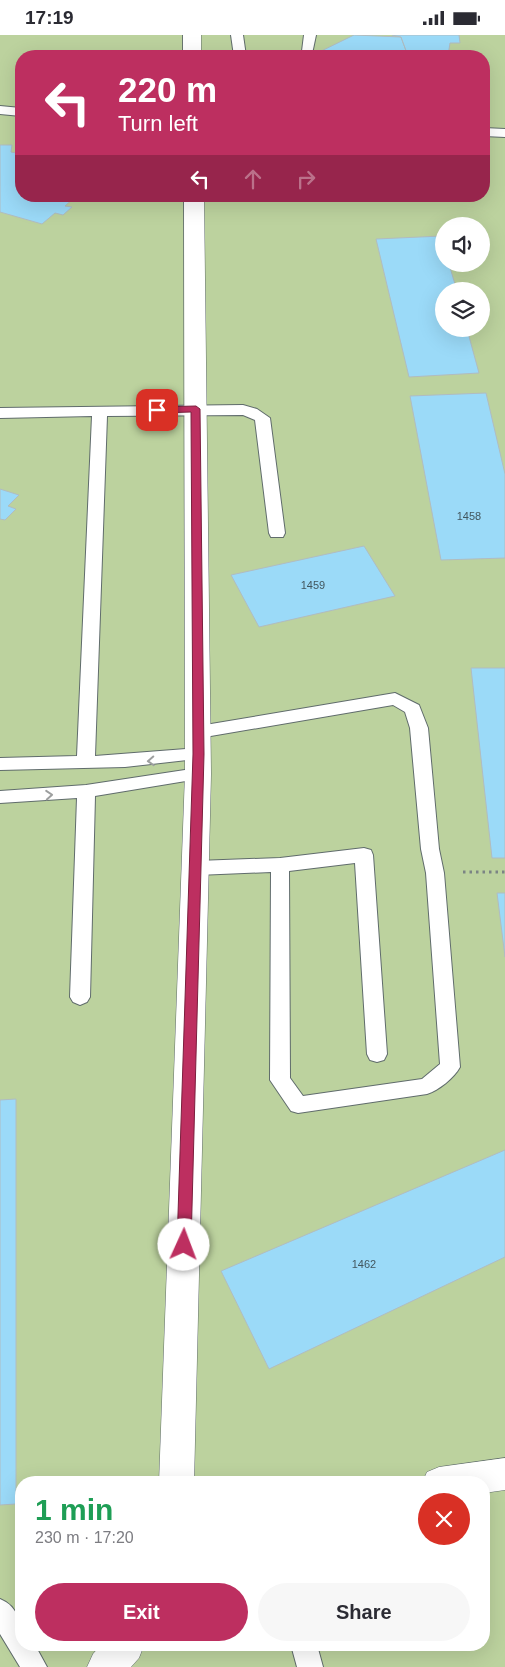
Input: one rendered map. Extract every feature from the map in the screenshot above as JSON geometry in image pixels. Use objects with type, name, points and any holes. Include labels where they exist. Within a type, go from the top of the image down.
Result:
[{"type":"street","points":[[192,35],[192,50]]},
{"type":"street","points":[[176,1476],[197,868],[199,753],[194,202]]},
{"type":"street","points":[[490,1476],[505,1474]]},
{"type":"street","points":[[106,1667],[121,1651]]},
{"type":"lane","points":[[237,35],[239,50]]},
{"type":"lane","points":[[308,50],[310,35]]},
{"type":"lane","points":[[0,110],[15,111]]},
{"type":"lane","points":[[490,120],[498,120]]},
{"type":"lane","points":[[490,132],[505,133]]},
{"type":"lane","points":[[0,413],[196,409],[243,410],[252,412],[262,418],[277,533]]},
{"type":"lane","points":[[86,762],[100,411]]},
{"type":"lane","points":[[0,797],[86,791],[199,753],[395,699],[413,709],[419,727],[430,849],[435,873],[450,1067],[427,1086],[298,1105],[280,1080],[280,865]]},
{"type":"lane","points":[[0,764],[161,760],[199,753]]},
{"type":"lane","points":[[80,997],[86,791]]},
{"type":"lane","points":[[197,868],[280,865],[364,855],[377,1054]]},
{"type":"lane","points":[[0,1611],[15,1636]]},
{"type":"lane","points":[[24,1651],[34,1667]]},
{"type":"lane","points":[[306,1651],[310,1667]]},
{"type":"path","points":[[435,873],[505,872]]},
{"type":"green space","points":[[0,35],[505,35],[505,1667],[0,1667]]},
{"type":"building","points":[[354,35],[401,37],[406,50],[323,50]]},
{"type":"building","points":[[392,35],[459,35],[460,43],[450,43],[449,50],[406,50],[401,37]]},
{"type":"building","points":[[0,145],[12,145],[11,152],[15,153],[15,202],[69,202],[65,206],[72,207],[63,215],[55,213],[42,224],[0,212]]},
{"type":"building","points":[[435,236],[435,272],[451,272],[454,282],[435,282],[435,337],[469,337],[479,373],[409,377],[376,239]]},
{"type":"building","points":[[486,393],[505,474],[505,558],[441,560],[410,396]]},
{"type":"building","points":[[0,489],[19,495],[8,506],[16,509],[5,520],[0,519]]},
{"type":"building","points":[[364,546],[395,596],[259,627],[231,575]]},
{"type":"building","points":[[471,668],[505,668],[505,858],[492,858]]},
{"type":"building","points":[[497,893],[505,893],[505,957]]},
{"type":"building","points":[[16,1099],[15,1504],[0,1505],[0,1100]]},
{"type":"building","points":[[505,1150],[505,1257],[269,1369],[221,1271]]},
{"type":"route","points":[[157,410],[196,409],[199,754],[184,1245]]}]
